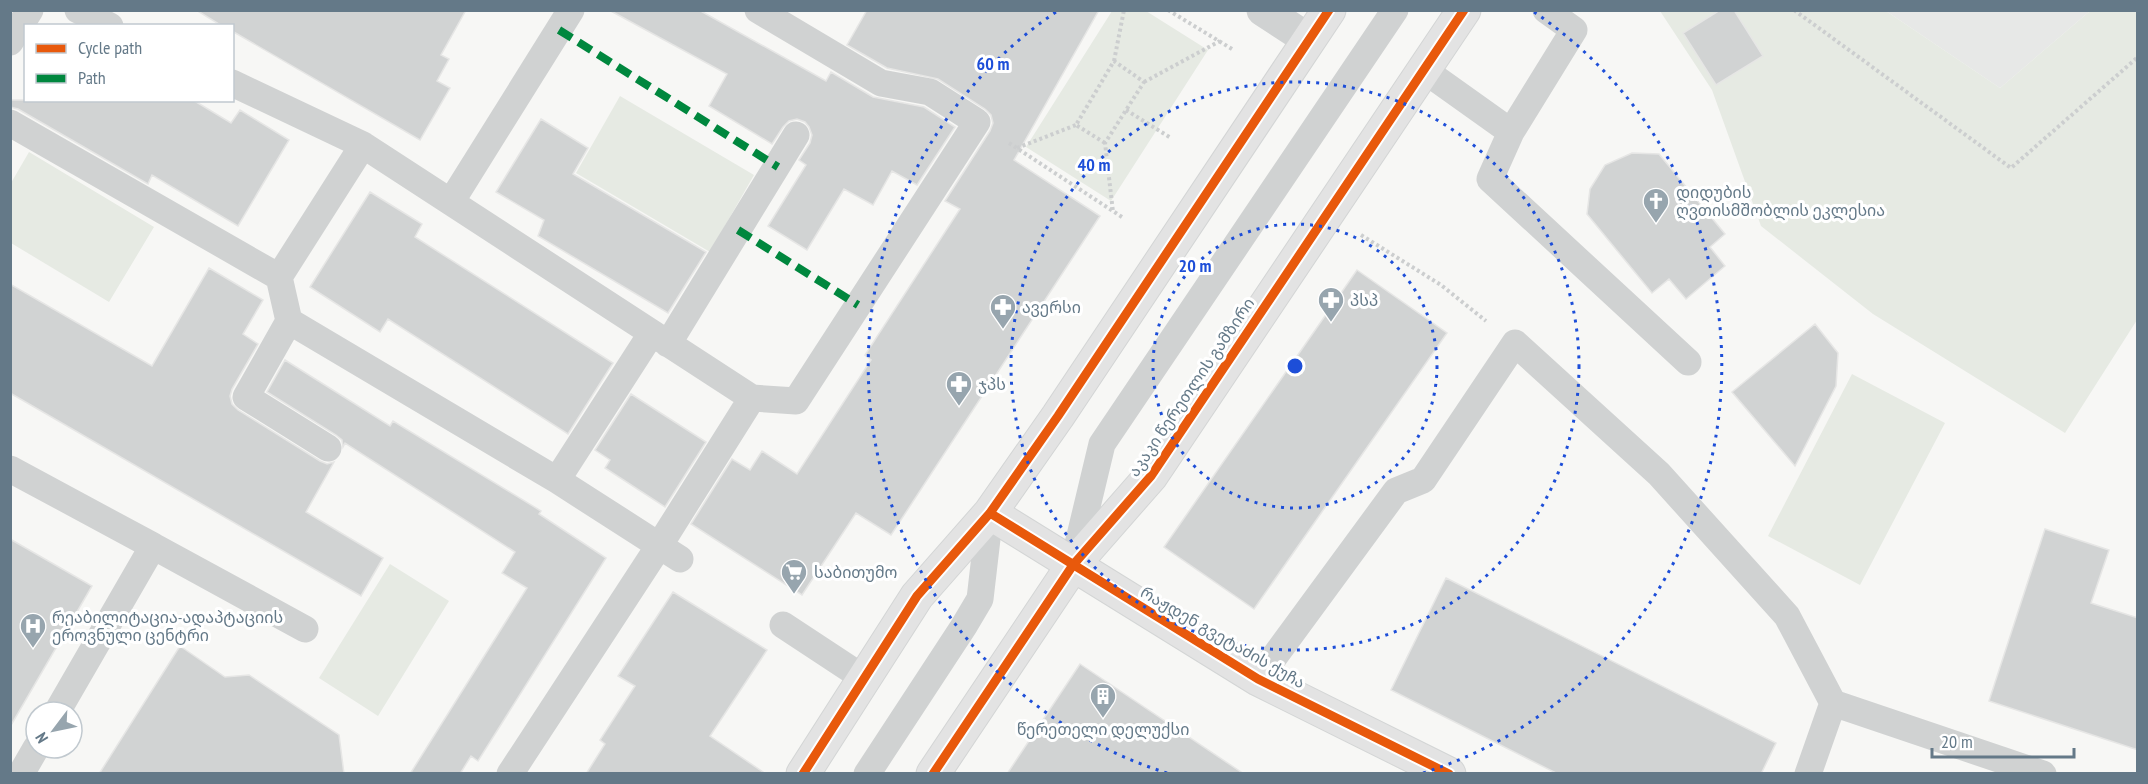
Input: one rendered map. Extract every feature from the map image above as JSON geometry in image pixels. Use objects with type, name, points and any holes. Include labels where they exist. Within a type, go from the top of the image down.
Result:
[{"type":"main road","points":[[802,774],[918,596],[990,513],[1058,416],[1329,10]]},
{"type":"main road","name":"აკაკი წერეთლის გამზირი","points":[[933,774],[1073,565],[1151,476],[1464,10]]},
{"type":"main road","name":"რაჟდენ გვეტაძის ქუჩა","points":[[990,513],[1258,679],[1449,774]]},
{"type":"street","points":[[1263,10],[1309,40]]},
{"type":"lane","points":[[10,42],[30,10]]},
{"type":"lane","points":[[78,10],[106,24]]},
{"type":"lane","points":[[451,202],[571,10]]},
{"type":"lane","points":[[234,84],[363,145],[752,398],[796,401],[977,122],[930,92],[881,83],[758,10]]},
{"type":"lane","points":[[1073,565],[1102,444],[1395,10]]},
{"type":"lane","points":[[1546,10],[1574,30],[1511,132],[1490,179],[1688,362]]},
{"type":"lane","points":[[1424,70],[1511,132]]},
{"type":"lane","points":[[10,123],[279,277]]},
{"type":"lane","points":[[557,480],[659,339],[796,135]]},
{"type":"lane","points":[[328,448],[246,397],[289,321],[279,277],[363,145]]},
{"type":"lane","points":[[289,321],[557,480],[670,553]]},
{"type":"lane","points":[[1258,679],[1396,491],[1423,480],[1515,344],[1659,474],[1787,616],[1833,703],[2043,774]]},
{"type":"lane","points":[[510,774],[670,553],[752,398]]},
{"type":"lane","points":[[10,469],[305,629]]},
{"type":"lane","points":[[867,774],[980,599],[990,513]]},
{"type":"lane","points":[[64,700],[153,546]]},
{"type":"lane","points":[[783,625],[865,679]]},
{"type":"lane","points":[[1808,774],[1833,703]]},
{"type":"lane","points":[[21,774],[29,760]]},
{"type":"path","points":[[1017,148],[1076,125],[1114,61],[1124,10]]},
{"type":"path","points":[[1168,10],[1232,49]]},
{"type":"path","points":[[1794,10],[2011,168],[2138,57]]},
{"type":"path","points":[[1113,212],[1105,143],[1144,82],[1220,41]]},
{"type":"path","points":[[1114,61],[1144,82]]},
{"type":"path","points":[[1126,110],[1171,138]]},
{"type":"path","points":[[977,122],[1122,217]]},
{"type":"path","points":[[1076,125],[1105,143]]},
{"type":"path","points":[[1360,234],[1441,285],[1515,344]]},
{"type":"shaded area","points":[[1112,11],[1146,11],[1208,50],[1111,201],[1026,147]]},
{"type":"shaded area","points":[[1660,11],[1886,11],[2000,88],[2090,11],[2137,11],[2137,320],[2065,433],[1873,314],[1761,226],[1712,90]]},
{"type":"shaded area","points":[[1886,11],[2090,11],[2000,88]]},
{"type":"shaded area","points":[[620,96],[754,175],[710,252],[576,173]]},
{"type":"shaded area","points":[[29,152],[154,227],[109,302],[11,243],[11,183]]},
{"type":"shaded area","points":[[1852,374],[1945,423],[1860,585],[1768,536]]},
{"type":"shaded area","points":[[390,564],[449,601],[378,716],[319,678]]},
{"type":"building","points":[[196,10],[466,10],[441,55],[449,59],[437,81],[450,88],[420,140],[234,32],[234,24],[219,24]]},
{"type":"building","points":[[609,10],[699,10],[826,81],[831,72],[873,97],[924,107],[955,127],[917,185],[892,171],[873,205],[844,189],[807,250],[768,226],[806,165],[799,160],[810,143],[812,135],[805,122],[797,119],[789,121],[772,144],[709,106],[727,74]]},
{"type":"building","points":[[867,10],[1099,10],[1014,160],[1100,216],[891,535],[856,513],[802,595],[691,524],[732,459],[750,470],[762,451],[797,474],[871,360],[865,355],[960,209],[945,201],[993,123],[991,115],[985,109],[938,79],[887,68],[847,45]]},
{"type":"building","points":[[1720,10],[1734,10],[1763,56],[1716,85],[1683,33]]},
{"type":"building","points":[[10,100],[24,100],[24,102],[196,102],[231,123],[240,110],[289,140],[238,226],[152,175],[148,184],[18,109],[10,107]]},
{"type":"building","points":[[541,119],[588,148],[573,174],[706,252],[668,313],[538,236],[544,220],[496,192]]},
{"type":"building","name":"დიდუბის ღვთისმშობლის ეკლესია","points":[[1632,153],[1659,154],[1725,234],[1710,247],[1725,266],[1686,299],[1669,279],[1652,293],[1587,214],[1590,189],[1605,165]]},
{"type":"building","points":[[370,192],[422,224],[415,237],[613,363],[568,434],[388,319],[380,332],[310,287]]},
{"type":"building","points":[[209,268],[263,300],[243,334],[258,344],[232,389],[230,396],[232,404],[320,461],[327,464],[334,462],[306,512],[383,558],[361,596],[10,393],[10,284],[152,366]]},
{"type":"building","points":[[1357,270],[1447,333],[1254,609],[1164,547]]},
{"type":"building","points":[[1815,324],[1838,353],[1836,386],[1795,466],[1732,392]]},
{"type":"building","points":[[285,360],[390,426],[393,421],[541,511],[539,514],[606,558],[478,761],[471,756],[460,774],[410,774],[527,588],[502,573],[515,552],[345,443],[343,447],[342,440],[336,435],[267,392]]},
{"type":"building","points":[[631,394],[706,442],[665,507],[605,468],[610,460],[595,450]]},
{"type":"building","points":[[2045,529],[2109,550],[2091,603],[2138,618],[2138,750],[1989,701]]},
{"type":"building","name":"რეაბილიტაცია-ადაპტაციის ეროვნული ცენტრი","points":[[10,539],[92,586],[10,727]]},
{"type":"building","points":[[1446,578],[1776,743],[1761,774],[1558,774],[1391,690]]},
{"type":"building","points":[[673,592],[767,650],[710,736],[766,774],[586,774],[605,744],[600,740],[635,686],[618,676]]},
{"type":"building","points":[[180,646],[225,677],[249,675],[339,735],[344,774],[99,774]]},
{"type":"building","name":"წერეთელი დელუქსი","points":[[1080,664],[1244,774],[1007,774]]},
{"type":"marked path","points":[[559,30],[778,167]]},
{"type":"marked path","points":[[738,230],[858,305]]},
{"type":"cycle path","points":[[803,774],[917,596],[990,513],[1058,416],[1329,10]]},
{"type":"cycle path","points":[[933,774],[1073,565],[1151,476],[1464,10]]},
{"type":"cycle path","points":[[990,513],[1258,679],[1449,774]]},
{"type":"place","name":"დიდუბის ღვთისმშობლის ეკლესია","points":[[1656,224]]},
{"type":"place","name":"პსპ","points":[[1331,323]]},
{"type":"place","name":"ავერსი","points":[[1003,330]]},
{"type":"place","name":"ჯპს","points":[[959,407]]},
{"type":"place","name":"საბითუმო","points":[[794,595]]},
{"type":"place","name":"რეაბილიტაცია-ადაპტაციის ეროვნული ცენტრი","points":[[33,649]]},
{"type":"place","name":"წერეთელი დელუქსი","points":[[1103,719]]}]
